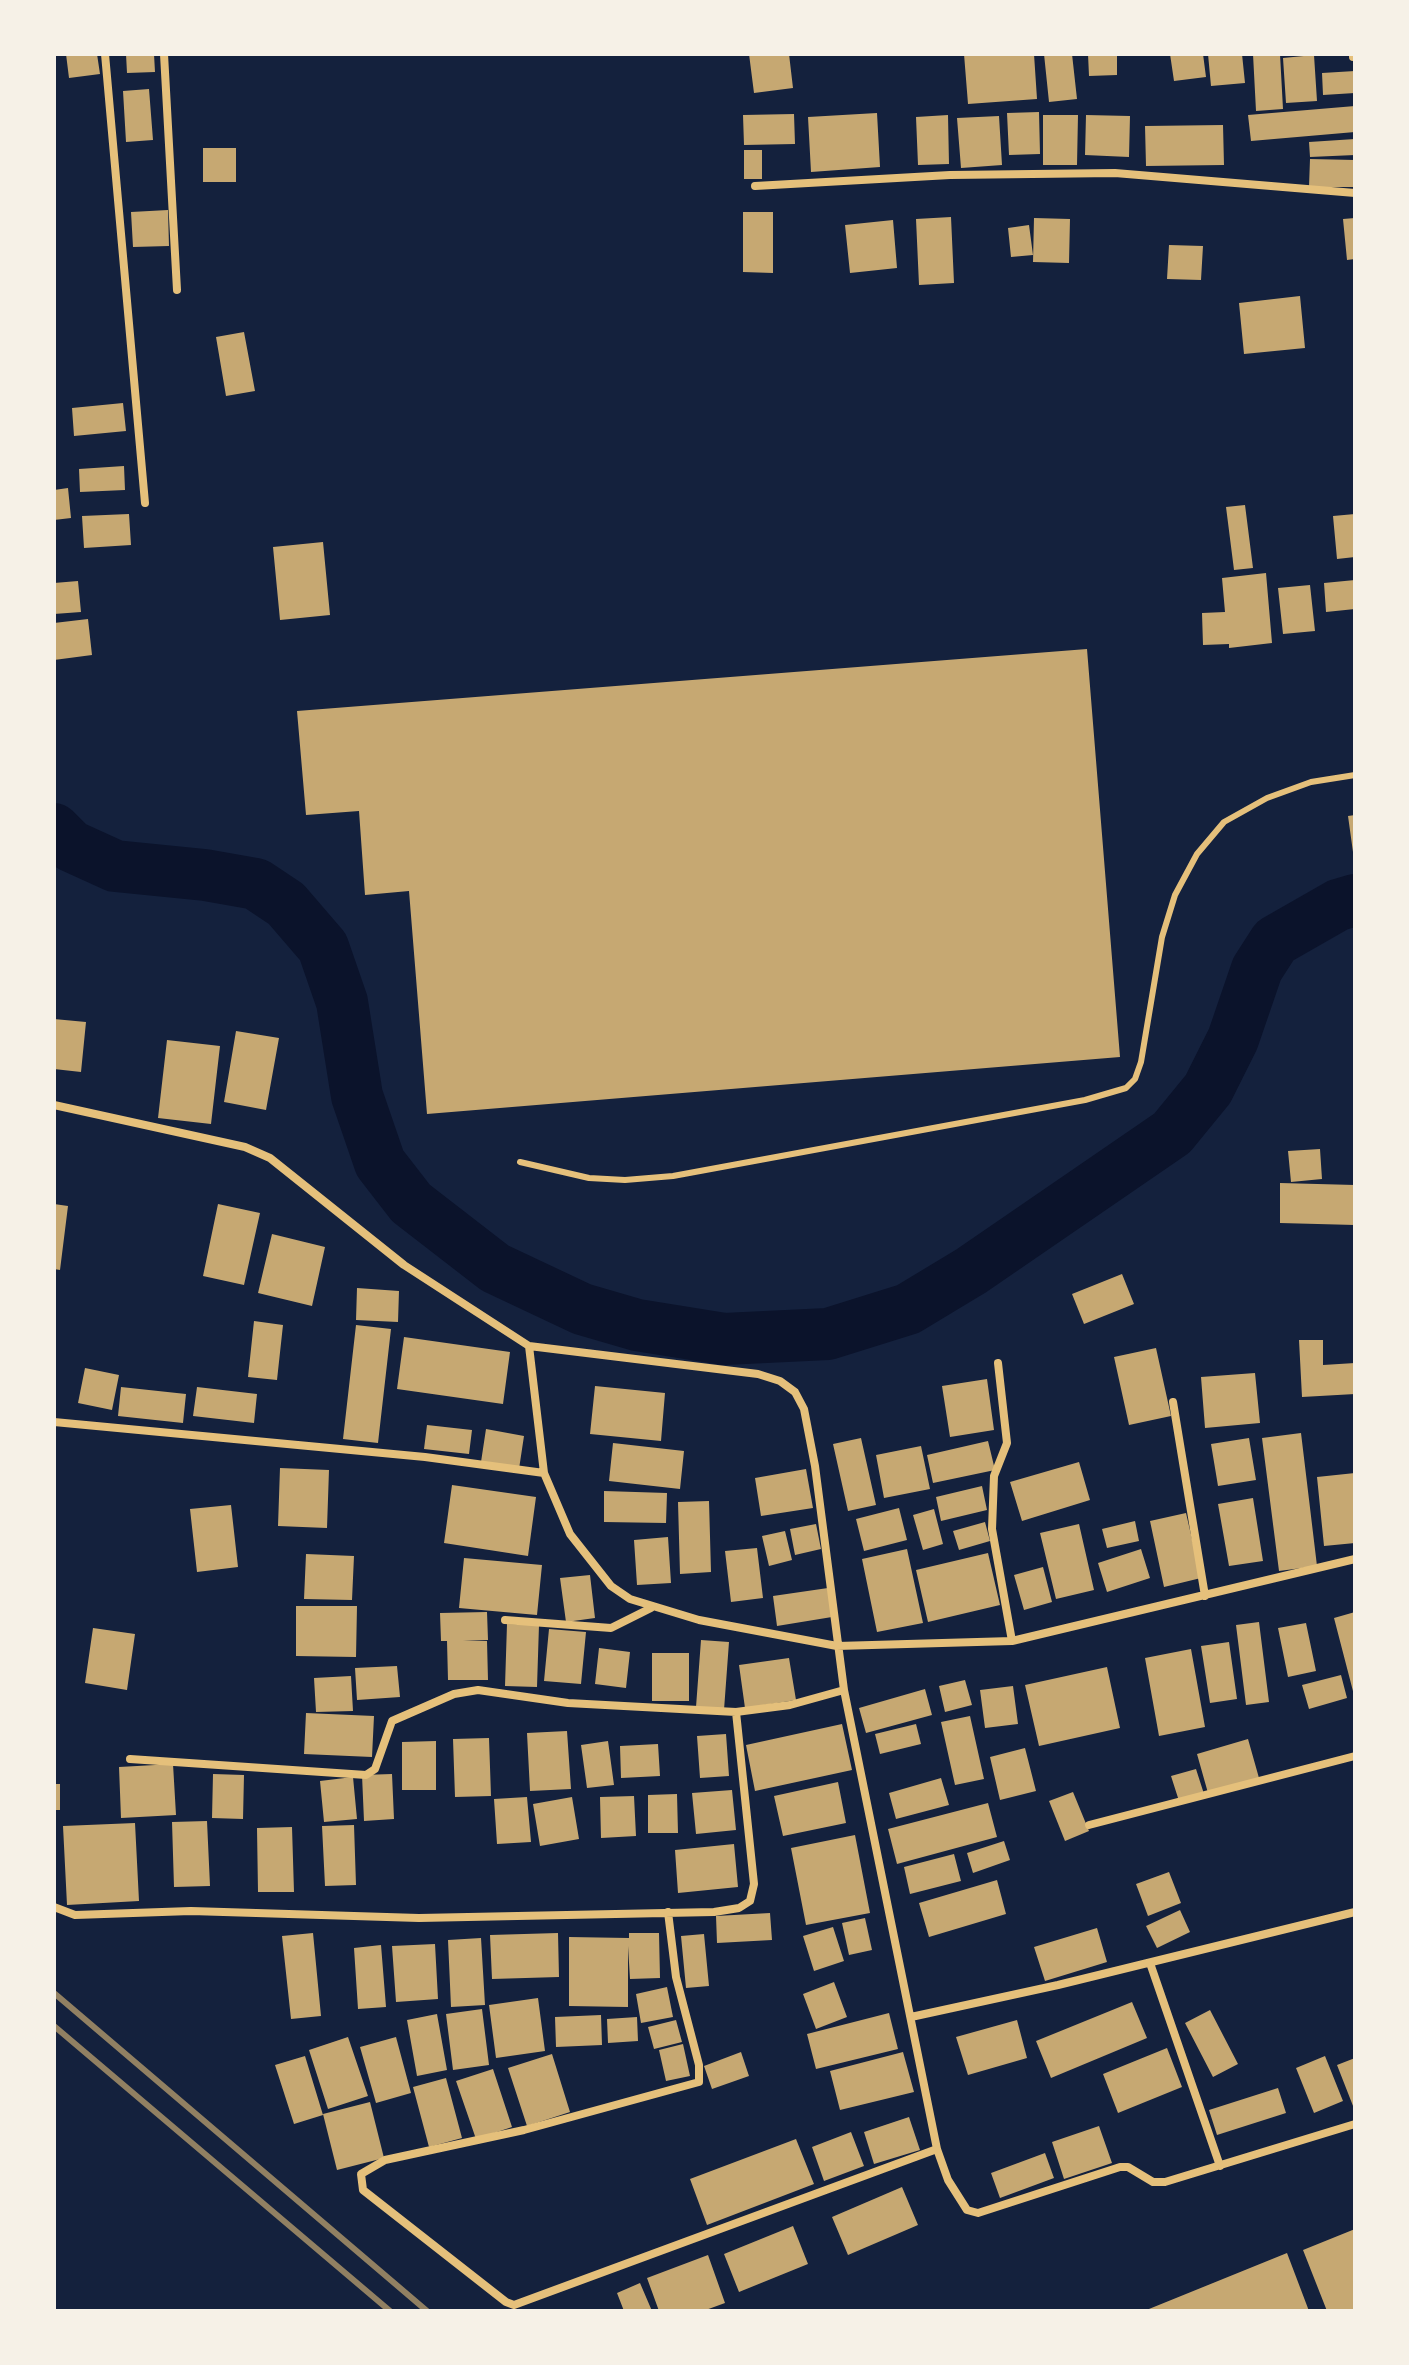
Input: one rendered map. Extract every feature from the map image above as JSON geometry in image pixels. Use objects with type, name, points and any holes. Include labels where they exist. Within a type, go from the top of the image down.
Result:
[{"type":"street","points":[[105,54],[145,503]]},
{"type":"street","points":[[164,54],[177,290]]},
{"type":"street","points":[[755,186],[950,175],[1115,173],[1355,193]]},
{"type":"street","points":[[54,1105],[245,1147],[270,1158],[404,1265],[529,1346],[758,1374],[780,1381],[795,1392],[804,1409],[815,1466],[844,1690],[937,2149],[958,2198],[974,2213],[1120,2167],[1128,2167],[1155,2183],[1355,2124]]},
{"type":"street","points":[[529,1346],[544,1473],[556,1508],[611,1586],[651,1608],[747,1632],[837,1646],[1012,1641],[1355,1559]]},
{"type":"street","points":[[998,1363],[1007,1438],[994,1476],[992,1529],[1012,1641]]},
{"type":"street","points":[[1173,1402],[1205,1596]]},
{"type":"street","points":[[54,1422],[380,1453],[544,1473]]},
{"type":"street","points":[[505,1620],[611,1628],[651,1608]]},
{"type":"street","points":[[130,1759],[366,1775],[375,1769],[386,1732],[398,1717],[428,1702],[478,1690],[568,1703],[736,1712],[790,1705],[844,1690]]},
{"type":"street","points":[[54,1907],[75,1915],[191,1911],[419,1918],[739,1908],[753,1897],[754,1877],[736,1712]]},
{"type":"street","points":[[1089,1825],[1355,1756]]},
{"type":"street","points":[[668,1912],[676,1977],[699,2065],[699,2082],[524,2130],[385,2160],[361,2174],[359,2181],[363,2190],[514,2305],[937,2149]]},
{"type":"street","points":[[911,2017],[1150,1963],[1355,1912]]},
{"type":"street","points":[[1150,1963],[1220,2166]]},
{"type":"lane","points":[[520,1162],[589,1178],[625,1180],[673,1176],[1085,1100],[1126,1088],[1135,1079],[1144,1047],[1162,937],[1175,895],[1197,854],[1224,822],[1267,798],[1311,782],[1355,775]]},
{"type":"building","points":[[66,54],[97,54],[100,74],[69,78]]},
{"type":"building","points":[[126,54],[154,54],[155,72],[127,73]]},
{"type":"building","points":[[749,54],[789,54],[793,88],[754,93]]},
{"type":"building","points":[[964,54],[1034,54],[1037,99],[968,104]]},
{"type":"building","points":[[1044,54],[1072,54],[1077,99],[1049,102]]},
{"type":"building","points":[[1088,54],[1117,54],[1117,75],[1089,76]]},
{"type":"building","points":[[1170,54],[1203,54],[1206,77],[1174,81]]},
{"type":"building","points":[[1208,54],[1242,54],[1245,83],[1211,86]]},
{"type":"building","points":[[1253,54],[1280,54],[1283,109],[1256,111]]},
{"type":"building","points":[[1314,55],[1317,101],[1286,103],[1283,58]]},
{"type":"building","points":[[1355,71],[1355,93],[1323,95],[1322,73]]},
{"type":"building","points":[[149,89],[153,140],[126,142],[123,91]]},
{"type":"building","points":[[1355,106],[1355,132],[1251,141],[1248,115]]},
{"type":"building","points":[[1039,112],[1040,154],[1009,155],[1007,113]]},
{"type":"building","points":[[877,113],[880,167],[811,172],[808,117]]},
{"type":"building","points":[[794,114],[795,144],[744,145],[743,115]]},
{"type":"building","points":[[948,115],[949,164],[918,165],[916,117]]},
{"type":"building","points":[[1043,115],[1078,115],[1077,165],[1043,165]]},
{"type":"building","points":[[1086,115],[1130,116],[1129,157],[1085,155]]},
{"type":"building","points":[[999,116],[1002,165],[961,168],[957,118]]},
{"type":"building","points":[[1223,125],[1224,165],[1146,166],[1145,126]]},
{"type":"building","points":[[1355,139],[1355,155],[1310,157],[1309,142]]},
{"type":"building","points":[[203,148],[236,148],[236,182],[203,182]]},
{"type":"building","points":[[744,150],[762,150],[762,179],[744,179]]},
{"type":"building","points":[[1310,159],[1355,160],[1355,187],[1309,187]]},
{"type":"building","points":[[168,210],[169,246],[133,247],[131,212]]},
{"type":"building","points":[[743,212],[773,212],[773,273],[743,272]]},
{"type":"building","points":[[951,217],[954,283],[919,285],[916,219]]},
{"type":"building","points":[[1034,218],[1070,219],[1069,263],[1033,262]]},
{"type":"building","points":[[1355,218],[1355,259],[1347,260],[1343,219]]},
{"type":"building","points":[[893,220],[897,268],[850,273],[845,225]]},
{"type":"building","points":[[1029,225],[1033,255],[1011,257],[1008,228]]},
{"type":"building","points":[[1169,245],[1203,246],[1201,280],[1167,279]]},
{"type":"building","points":[[1300,296],[1305,348],[1244,354],[1239,303]]},
{"type":"building","points":[[244,332],[255,391],[226,396],[216,337]]},
{"type":"building","points":[[123,403],[126,431],[74,436],[72,408]]},
{"type":"building","points":[[124,466],[125,490],[80,492],[79,469]]},
{"type":"building","points":[[68,488],[71,518],[54,520],[54,490]]},
{"type":"building","points":[[1245,505],[1253,568],[1234,570],[1226,507]]},
{"type":"building","points":[[129,514],[131,545],[84,548],[82,516]]},
{"type":"building","points":[[1355,514],[1355,557],[1337,559],[1333,516]]},
{"type":"building","points":[[323,542],[330,615],[280,620],[273,547]]},
{"type":"building","points":[[1266,573],[1272,643],[1229,648],[1229,644],[1203,645],[1202,613],[1225,612],[1222,578]]},
{"type":"building","points":[[1355,580],[1355,609],[1326,612],[1324,583]]},
{"type":"building","points":[[78,581],[81,612],[54,614],[54,583]]},
{"type":"building","points":[[1310,585],[1315,631],[1283,634],[1278,588]]},
{"type":"building","points":[[88,619],[92,655],[54,660],[54,623]]},
{"type":"building","points":[[1087,649],[1120,1057],[427,1114],[409,891],[365,895],[359,811],[306,815],[297,711]]},
{"type":"building","points":[[1355,815],[1355,852],[1353,852],[1348,816]]},
{"type":"building","points":[[54,1019],[86,1022],[81,1072],[54,1069]]},
{"type":"building","points":[[236,1031],[279,1038],[266,1110],[224,1102]]},
{"type":"building","points":[[167,1040],[220,1046],[211,1124],[158,1118]]},
{"type":"building","points":[[1320,1149],[1322,1179],[1291,1182],[1288,1151]]},
{"type":"building","points":[[1280,1183],[1355,1185],[1355,1225],[1280,1223]]},
{"type":"building","points":[[54,1204],[68,1206],[60,1270],[54,1269]]},
{"type":"building","points":[[218,1204],[260,1213],[244,1285],[203,1276]]},
{"type":"building","points":[[272,1234],[325,1247],[312,1306],[258,1293]]},
{"type":"building","points":[[1122,1274],[1134,1304],[1084,1324],[1072,1294]]},
{"type":"building","points":[[357,1288],[399,1291],[398,1322],[356,1320]]},
{"type":"building","points":[[254,1321],[283,1325],[277,1380],[248,1377]]},
{"type":"building","points":[[356,1325],[391,1329],[378,1443],[343,1439]]},
{"type":"building","points":[[404,1337],[510,1352],[503,1404],[397,1389]]},
{"type":"building","points":[[1299,1340],[1323,1340],[1323,1365],[1355,1363],[1355,1394],[1302,1397]]},
{"type":"building","points":[[1156,1348],[1171,1416],[1129,1425],[1114,1357]]},
{"type":"building","points":[[85,1368],[119,1375],[112,1410],[78,1403]]},
{"type":"building","points":[[1255,1373],[1260,1423],[1205,1428],[1201,1377]]},
{"type":"building","points":[[987,1379],[994,1430],[950,1437],[942,1386]]},
{"type":"building","points":[[595,1386],[665,1393],[661,1441],[590,1434]]},
{"type":"building","points":[[121,1387],[186,1394],[183,1423],[118,1416]]},
{"type":"building","points":[[197,1387],[257,1394],[254,1423],[193,1416]]},
{"type":"building","points":[[427,1425],[472,1430],[469,1454],[424,1449]]},
{"type":"building","points":[[486,1429],[524,1436],[519,1469],[481,1462]]},
{"type":"building","points":[[1301,1433],[1317,1566],[1279,1571],[1262,1438]]},
{"type":"building","points":[[861,1438],[876,1505],[848,1511],[833,1444]]},
{"type":"building","points":[[1249,1438],[1256,1480],[1218,1486],[1211,1444]]},
{"type":"building","points":[[988,1441],[995,1470],[933,1483],[927,1455]]},
{"type":"building","points":[[613,1443],[684,1451],[680,1489],[609,1481]]},
{"type":"building","points":[[921,1446],[930,1489],[884,1498],[876,1455]]},
{"type":"building","points":[[1079,1462],[1090,1500],[1022,1521],[1010,1482]]},
{"type":"building","points":[[280,1468],[329,1470],[327,1528],[278,1526]]},
{"type":"building","points":[[806,1469],[813,1508],[761,1516],[755,1478]]},
{"type":"building","points":[[1355,1473],[1355,1543],[1324,1546],[1317,1477]]},
{"type":"building","points":[[452,1485],[536,1497],[528,1556],[444,1543]]},
{"type":"building","points":[[982,1486],[987,1510],[941,1521],[936,1497]]},
{"type":"building","points":[[604,1491],[667,1493],[666,1523],[604,1522]]},
{"type":"building","points":[[1253,1498],[1263,1561],[1229,1566],[1218,1504]]},
{"type":"building","points":[[709,1501],[711,1572],[680,1574],[678,1502]]},
{"type":"building","points":[[231,1505],[238,1567],[197,1572],[190,1509]]},
{"type":"building","points":[[899,1508],[907,1540],[864,1551],[856,1519]]},
{"type":"building","points":[[934,1509],[943,1544],[923,1550],[913,1515]]},
{"type":"building","points":[[1186,1513],[1201,1578],[1164,1587],[1150,1521]]},
{"type":"building","points":[[1135,1521],[1139,1541],[1107,1548],[1102,1529]]},
{"type":"building","points":[[985,1522],[990,1541],[959,1550],[953,1531]]},
{"type":"building","points":[[816,1524],[821,1549],[795,1555],[790,1529]]},
{"type":"building","points":[[1079,1524],[1094,1590],[1056,1599],[1040,1533]]},
{"type":"building","points":[[785,1531],[792,1560],[769,1566],[762,1536]]},
{"type":"building","points":[[668,1537],[671,1583],[637,1585],[634,1540]]},
{"type":"building","points":[[757,1548],[763,1598],[731,1602],[725,1551]]},
{"type":"building","points":[[907,1549],[923,1623],[877,1632],[862,1559]]},
{"type":"building","points":[[1141,1549],[1150,1578],[1107,1592],[1098,1563]]},
{"type":"building","points":[[988,1553],[1000,1605],[928,1622],[916,1570]]},
{"type":"building","points":[[306,1554],[354,1556],[352,1600],[304,1599]]},
{"type":"building","points":[[464,1558],[542,1565],[537,1615],[459,1608]]},
{"type":"building","points":[[1043,1567],[1052,1602],[1024,1610],[1014,1575]]},
{"type":"building","points":[[590,1575],[595,1618],[566,1622],[560,1578]]},
{"type":"building","points":[[828,1588],[832,1617],[777,1626],[773,1596]]},
{"type":"building","points":[[296,1606],[357,1606],[356,1657],[296,1656]]},
{"type":"building","points":[[487,1612],[488,1640],[463,1641],[487,1641],[488,1680],[448,1680],[447,1641],[441,1641],[440,1613]]},
{"type":"building","points":[[1355,1612],[1355,1695],[1354,1695],[1334,1618]]},
{"type":"building","points":[[1259,1622],[1269,1702],[1246,1705],[1236,1625]]},
{"type":"building","points":[[1306,1623],[1316,1671],[1288,1677],[1278,1628]]},
{"type":"building","points":[[507,1624],[539,1625],[537,1687],[505,1686]]},
{"type":"building","points":[[93,1628],[135,1634],[127,1690],[85,1683]]},
{"type":"building","points":[[549,1629],[586,1632],[581,1684],[544,1681]]},
{"type":"building","points":[[701,1640],[729,1642],[724,1710],[696,1707]]},
{"type":"building","points":[[1229,1642],[1237,1699],[1210,1703],[1201,1646]]},
{"type":"building","points":[[599,1648],[630,1652],[626,1688],[595,1684]]},
{"type":"building","points":[[1191,1649],[1205,1727],[1159,1736],[1145,1658]]},
{"type":"building","points":[[652,1653],[689,1653],[689,1701],[652,1701]]},
{"type":"building","points":[[789,1658],[796,1700],[745,1708],[739,1665]]},
{"type":"building","points":[[397,1666],[400,1697],[357,1700],[355,1668]]},
{"type":"building","points":[[1107,1667],[1120,1728],[1039,1746],[1025,1685]]},
{"type":"building","points":[[1341,1675],[1347,1698],[1309,1709],[1302,1685]]},
{"type":"building","points":[[351,1676],[353,1711],[316,1712],[314,1678]]},
{"type":"building","points":[[965,1680],[972,1705],[945,1712],[939,1686]]},
{"type":"building","points":[[1013,1686],[1018,1724],[985,1728],[980,1690]]},
{"type":"building","points":[[925,1689],[932,1715],[866,1733],[859,1708]]},
{"type":"building","points":[[306,1713],[374,1716],[372,1757],[304,1754]]},
{"type":"building","points":[[970,1716],[984,1779],[955,1785],[941,1722]]},
{"type":"building","points":[[842,1724],[852,1770],[755,1791],[746,1745]]},
{"type":"building","points":[[916,1724],[921,1744],[880,1754],[875,1734]]},
{"type":"building","points":[[567,1731],[571,1789],[530,1791],[527,1733]]},
{"type":"building","points":[[726,1734],[729,1776],[700,1778],[697,1736]]},
{"type":"building","points":[[489,1738],[491,1796],[455,1797],[453,1739]]},
{"type":"building","points":[[1248,1739],[1259,1778],[1208,1793],[1197,1754]]},
{"type":"building","points":[[436,1741],[436,1790],[402,1790],[402,1742]]},
{"type":"building","points":[[608,1741],[614,1785],[587,1788],[581,1745]]},
{"type":"building","points":[[658,1744],[660,1776],[621,1778],[620,1746]]},
{"type":"building","points":[[1025,1748],[1036,1791],[1000,1800],[990,1757]]},
{"type":"building","points":[[173,1764],[176,1815],[121,1818],[119,1767]]},
{"type":"building","points":[[1196,1769],[1204,1794],[1179,1801],[1171,1776]]},
{"type":"building","points":[[213,1774],[244,1775],[243,1819],[212,1818]]},
{"type":"building","points":[[392,1774],[394,1819],[364,1821],[362,1775]]},
{"type":"building","points":[[353,1777],[357,1819],[324,1822],[320,1781]]},
{"type":"building","points":[[941,1778],[949,1805],[896,1819],[889,1793]]},
{"type":"building","points":[[838,1782],[846,1823],[783,1836],[774,1796]]},
{"type":"building","points":[[54,1784],[60,1784],[60,1810],[54,1810]]},
{"type":"building","points":[[732,1790],[736,1830],[696,1834],[692,1793]]},
{"type":"building","points":[[1073,1792],[1089,1831],[1065,1841],[1049,1801]]},
{"type":"building","points":[[677,1794],[678,1833],[648,1833],[648,1795]]},
{"type":"building","points":[[634,1796],[636,1836],[601,1838],[600,1797]]},
{"type":"building","points":[[527,1797],[531,1842],[497,1844],[494,1799]]},
{"type":"building","points":[[572,1797],[579,1839],[540,1846],[533,1804]]},
{"type":"building","points":[[988,1803],[997,1837],[897,1864],[888,1829]]},
{"type":"building","points":[[207,1821],[210,1886],[174,1887],[172,1822]]},
{"type":"building","points":[[135,1823],[139,1901],[67,1905],[63,1826]]},
{"type":"building","points":[[354,1825],[356,1885],[325,1886],[322,1826]]},
{"type":"building","points":[[292,1827],[294,1892],[258,1892],[257,1828]]},
{"type":"building","points":[[855,1835],[870,1913],[806,1925],[791,1848]]},
{"type":"building","points":[[1004,1841],[1010,1860],[973,1873],[967,1853]]},
{"type":"building","points":[[734,1844],[738,1887],[678,1893],[675,1850]]},
{"type":"building","points":[[954,1854],[961,1881],[910,1894],[904,1867]]},
{"type":"building","points":[[1169,1872],[1181,1903],[1148,1916],[1136,1884]]},
{"type":"building","points":[[997,1880],[1006,1914],[929,1937],[919,1903]]},
{"type":"building","points":[[1180,1910],[1190,1932],[1157,1948],[1146,1926]]},
{"type":"building","points":[[770,1913],[772,1940],[717,1943],[716,1916]]},
{"type":"building","points":[[865,1918],[872,1950],[849,1955],[842,1923]]},
{"type":"building","points":[[833,1927],[844,1961],[814,1971],[803,1936]]},
{"type":"building","points":[[1097,1928],[1107,1962],[1045,1981],[1034,1947]]},
{"type":"building","points":[[313,1933],[321,2016],[291,2019],[282,1936]]},
{"type":"building","points":[[558,1933],[559,1977],[492,1979],[490,1935]]},
{"type":"building","points":[[629,1933],[659,1933],[660,1978],[630,1979],[628,1946],[628,2007],[569,2006],[569,1937],[629,1938]]},
{"type":"building","points":[[704,1934],[709,1986],[686,1988],[681,1936]]},
{"type":"building","points":[[481,1938],[485,2005],[451,2007],[448,1940]]},
{"type":"building","points":[[435,1944],[438,1999],[396,2002],[392,1946]]},
{"type":"building","points":[[381,1945],[386,2007],[358,2009],[354,1948]]},
{"type":"building","points":[[834,1982],[847,2017],[816,2029],[803,1994]]},
{"type":"building","points":[[667,1987],[673,2017],[641,2023],[636,1994]]},
{"type":"building","points":[[538,1998],[545,2051],[496,2058],[489,2005]]},
{"type":"building","points":[[1132,2002],[1147,2038],[1051,2078],[1036,2041]]},
{"type":"building","points":[[482,2009],[489,2065],[453,2070],[446,2014]]},
{"type":"building","points":[[1210,2010],[1238,2064],[1213,2077],[1185,2023]]},
{"type":"building","points":[[889,2013],[898,2049],[816,2069],[807,2034]]},
{"type":"building","points":[[437,2014],[447,2070],[417,2076],[407,2020]]},
{"type":"building","points":[[601,2015],[602,2045],[556,2047],[555,2017]]},
{"type":"building","points":[[637,2017],[638,2041],[608,2043],[607,2019]]},
{"type":"building","points":[[676,2020],[682,2042],[654,2049],[648,2027]]},
{"type":"building","points":[[1017,2020],[1027,2058],[968,2075],[956,2037]]},
{"type":"building","points":[[348,2037],[368,2096],[328,2109],[309,2050]]},
{"type":"building","points":[[396,2037],[411,2093],[376,2103],[360,2047]]},
{"type":"building","points":[[683,2044],[690,2076],[666,2081],[659,2050]]},
{"type":"building","points":[[1167,2048],[1182,2087],[1118,2113],[1103,2074]]},
{"type":"building","points":[[741,2052],[749,2076],[712,2089],[704,2066]]},
{"type":"building","points":[[903,2052],[914,2092],[840,2110],[830,2071]]},
{"type":"building","points":[[552,2054],[570,2112],[527,2126],[508,2068]]},
{"type":"building","points":[[305,2056],[323,2115],[294,2124],[275,2065]]},
{"type":"building","points":[[1325,2056],[1343,2101],[1314,2113],[1296,2068]]},
{"type":"building","points":[[1355,2058],[1355,2111],[1337,2065]]},
{"type":"building","points":[[493,2069],[512,2127],[476,2139],[456,2081]]},
{"type":"building","points":[[446,2078],[462,2138],[429,2147],[413,2087]]},
{"type":"building","points":[[1278,2088],[1286,2113],[1217,2135],[1209,2110]]},
{"type":"building","points":[[370,2102],[384,2158],[337,2170],[323,2114]]},
{"type":"building","points":[[909,2117],[920,2150],[874,2164],[864,2132]]},
{"type":"building","points":[[1099,2126],[1112,2163],[1064,2179],[1052,2142]]},
{"type":"building","points":[[851,2132],[864,2166],[824,2181],[812,2147]]},
{"type":"building","points":[[796,2139],[814,2184],[707,2225],[690,2179]]},
{"type":"building","points":[[1045,2153],[1054,2178],[1000,2198],[991,2173]]},
{"type":"building","points":[[902,2187],[918,2225],[848,2255],[832,2217]]},
{"type":"building","points":[[793,2226],[808,2264],[739,2292],[724,2254]]},
{"type":"building","points":[[1355,2229],[1355,2311],[1327,2311],[1303,2250]]},
{"type":"building","points":[[1287,2253],[1309,2311],[1144,2311]]},
{"type":"building","points":[[708,2255],[725,2303],[703,2311],[659,2311],[647,2278]]},
{"type":"building","points":[[640,2283],[652,2311],[624,2311],[617,2293]]},
{"type":"waterway","points":[[54,829],[71,846],[115,866],[205,875],[256,884],[286,904],[323,947],[342,1002],[357,1096],[380,1163],[411,1203],[495,1268],[582,1309],[637,1325],[724,1339],[828,1334],[908,1309],[971,1271],[1172,1133],[1208,1089],[1233,1039],[1257,969],[1275,941],[1338,905],[1355,900]]},
{"type":"railway","points":[[54,1993],[427,2311]]},
{"type":"railway","points":[[54,2026],[390,2311]]}]
